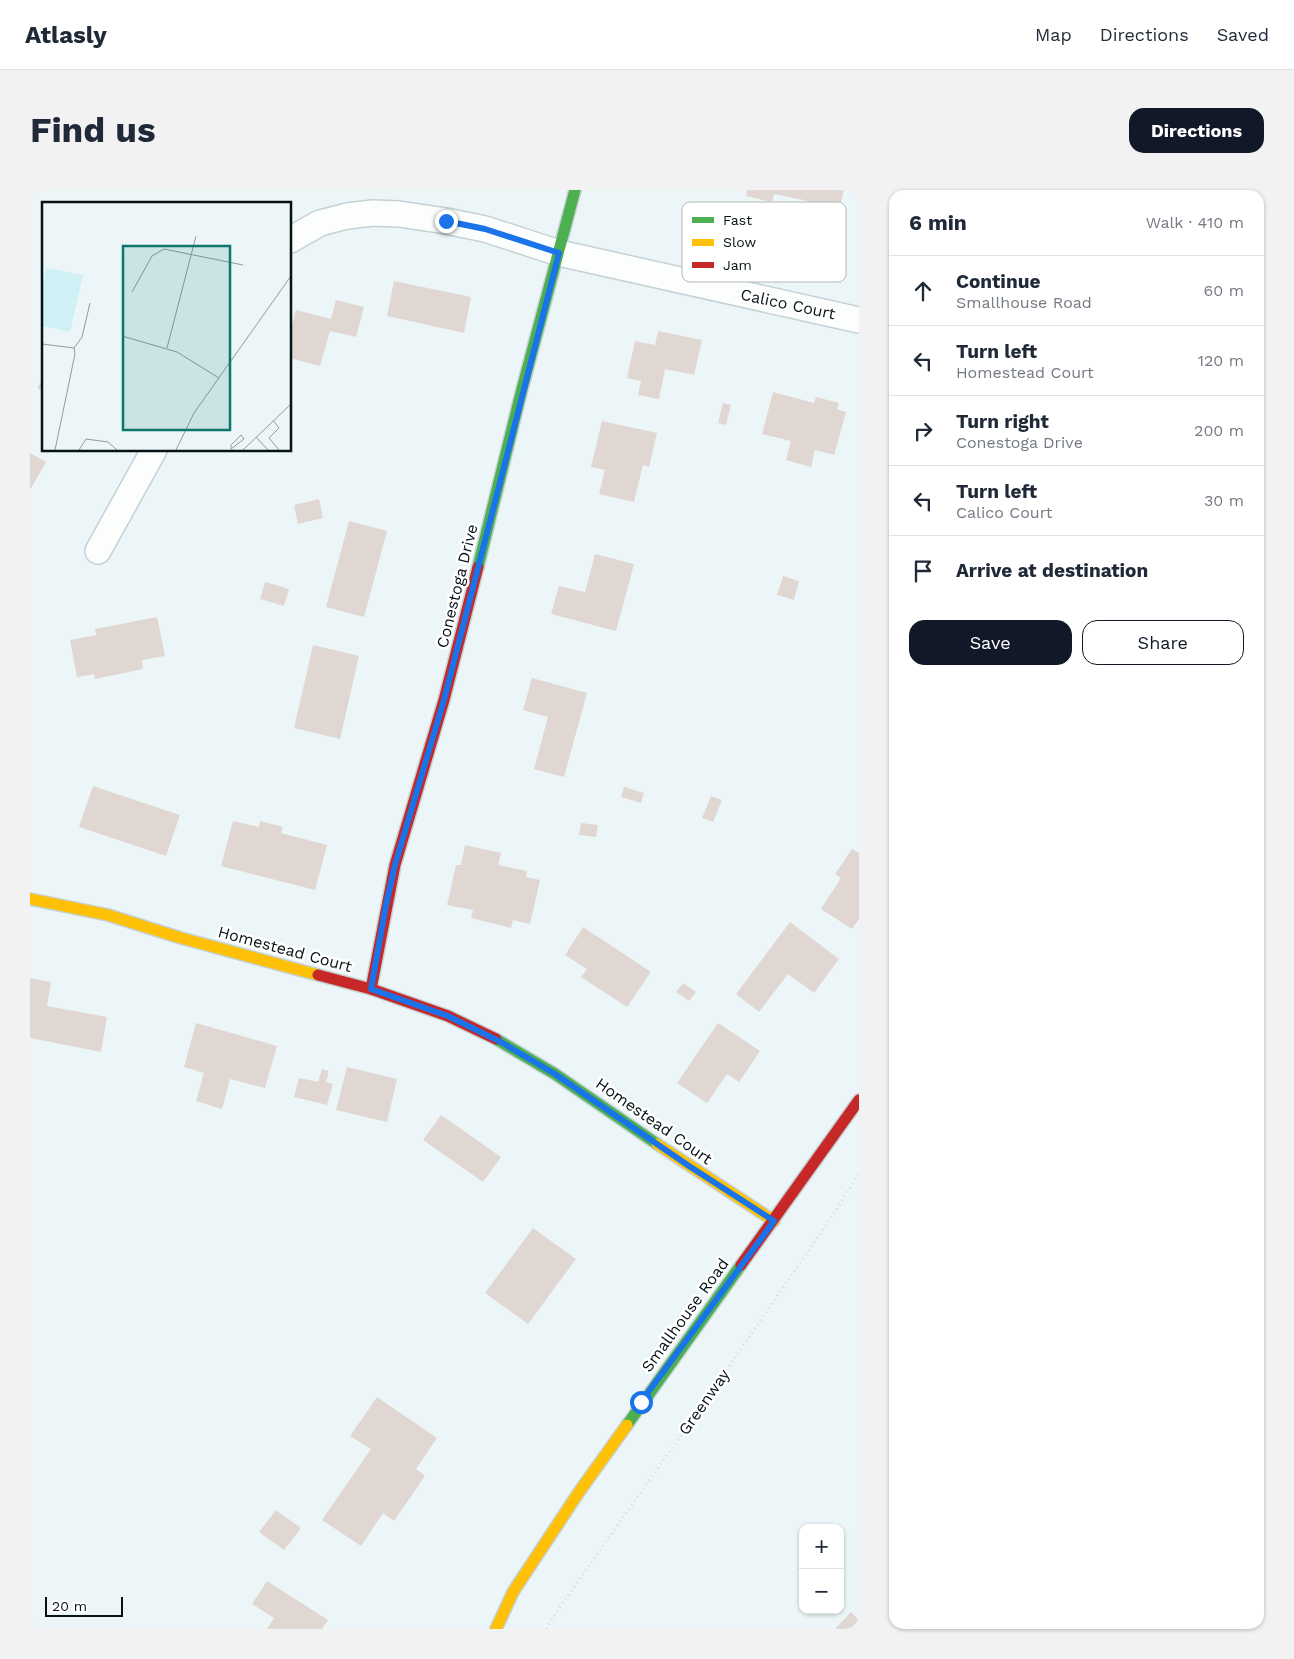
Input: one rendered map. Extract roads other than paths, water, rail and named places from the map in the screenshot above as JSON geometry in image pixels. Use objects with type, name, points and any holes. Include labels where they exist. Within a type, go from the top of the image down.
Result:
[{"type":"street","name":"Conestoga Drive","points":[[371,989],[395,865],[444,700],[575,190]]},
{"type":"street","name":"Calico Court","points":[[291,239],[320,222],[337,218],[373,213],[399,214],[485,229],[559,253],[682,280]]},
{"type":"street","name":"Calico Court","points":[[689,282],[859,320]]},
{"type":"street","points":[[98,551],[153,451]]},
{"type":"street","name":"Homestead Court","points":[[30,899],[108,915],[181,938],[371,989],[448,1016],[501,1042],[555,1074],[689,1166],[774,1221]]},
{"type":"street","name":"Smallhouse Road","points":[[496,1629],[513,1592],[579,1492],[641,1402],[774,1221],[859,1100]]}]
